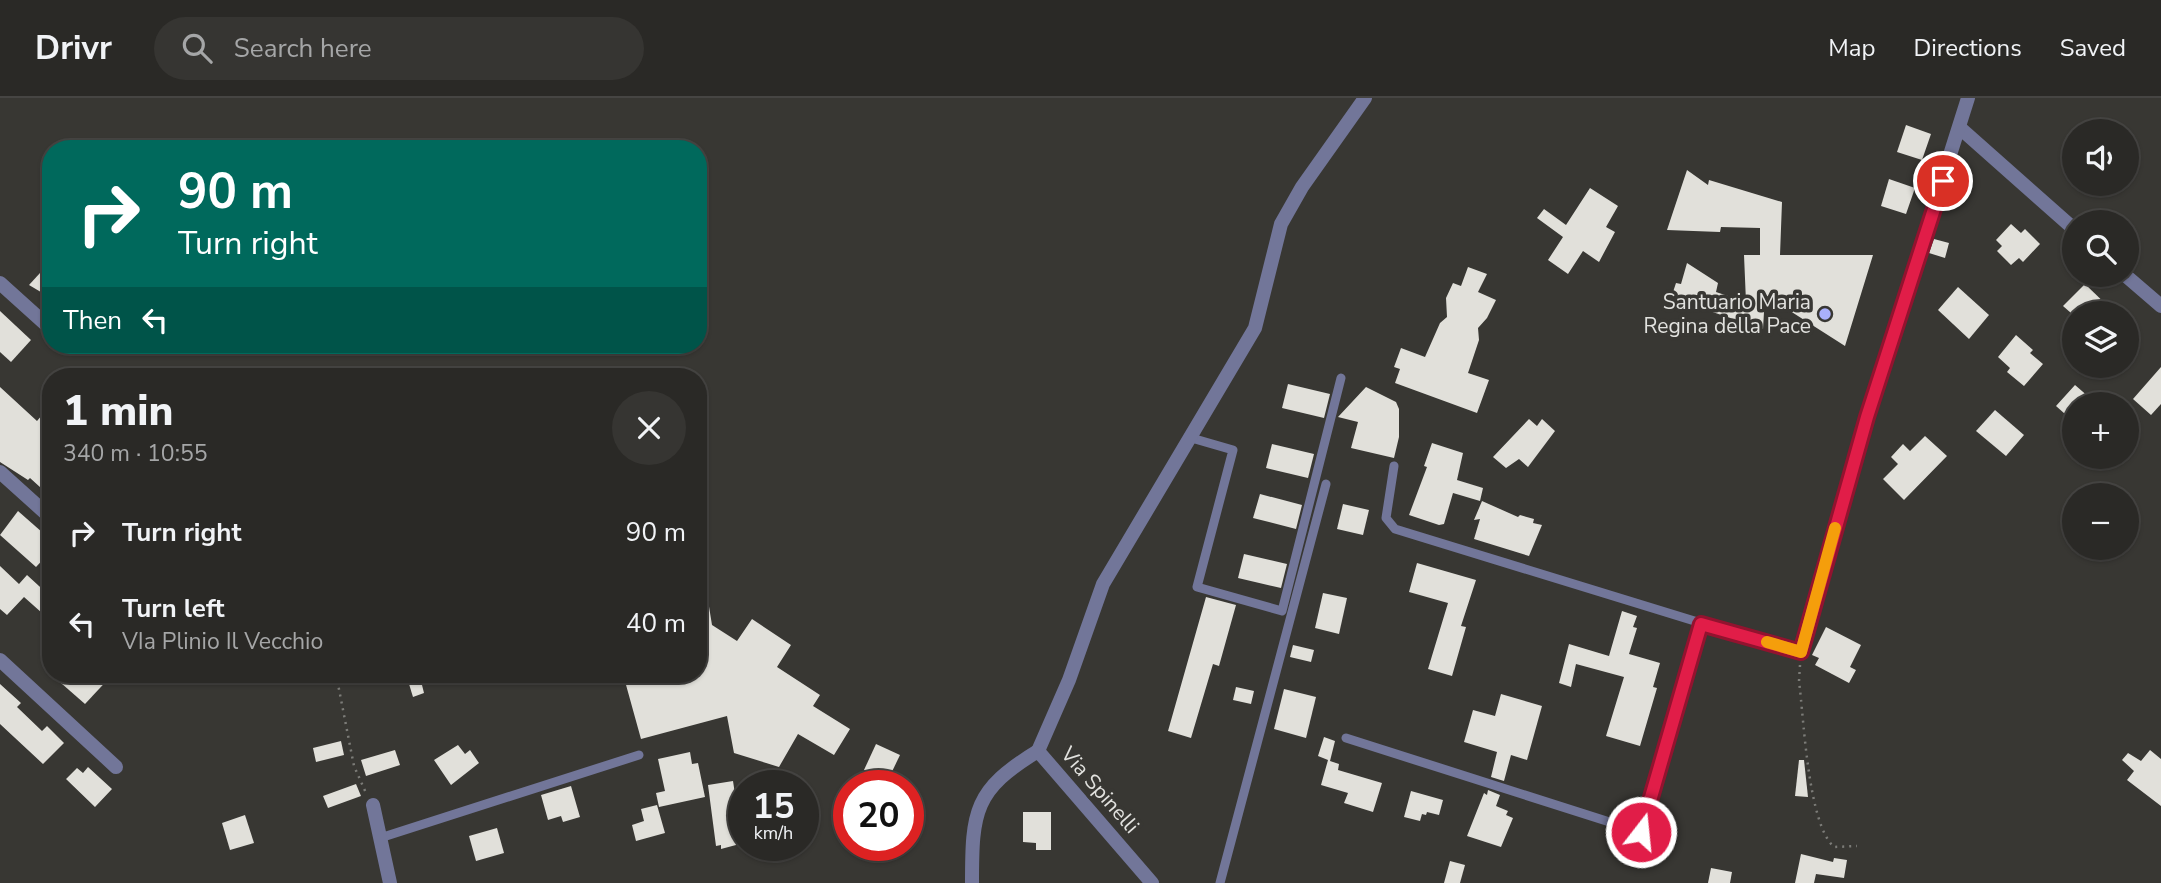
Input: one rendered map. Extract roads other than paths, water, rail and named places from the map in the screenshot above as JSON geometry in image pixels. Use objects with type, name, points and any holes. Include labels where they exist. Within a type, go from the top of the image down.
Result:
[{"type":"street","points":[[1038,751],[1069,680],[1103,584],[1255,328],[1280,224],[1302,187],[1366,98]]},
{"type":"street","points":[[1801,652],[1867,417],[1968,98]]},
{"type":"street","points":[[1960,128],[2062,218]]},
{"type":"street","points":[[0,283],[42,320]]},
{"type":"street","points":[[2139,287],[2161,306]]},
{"type":"street","points":[[0,472],[42,510]]},
{"type":"street","points":[[0,660],[116,767]]},
{"type":"street","name":"Via Spinelli","points":[[972,883],[972,836],[984,795],[1004,772],[1038,751],[1152,883]]},
{"type":"street","points":[[373,806],[390,883]]},
{"type":"lane","points":[[1188,437],[1233,450],[1197,587],[1282,611],[1341,378]]},
{"type":"lane","points":[[1394,466],[1386,518],[1395,529],[1701,624],[1801,652]]},
{"type":"lane","points":[[1220,883],[1326,484]]},
{"type":"lane","points":[[1346,738],[1641,832],[1701,624]]},
{"type":"lane","points":[[380,838],[639,755]]},
{"type":"place","name":"Santuario Maria Regina della Pace","points":[[1825,314]]}]
